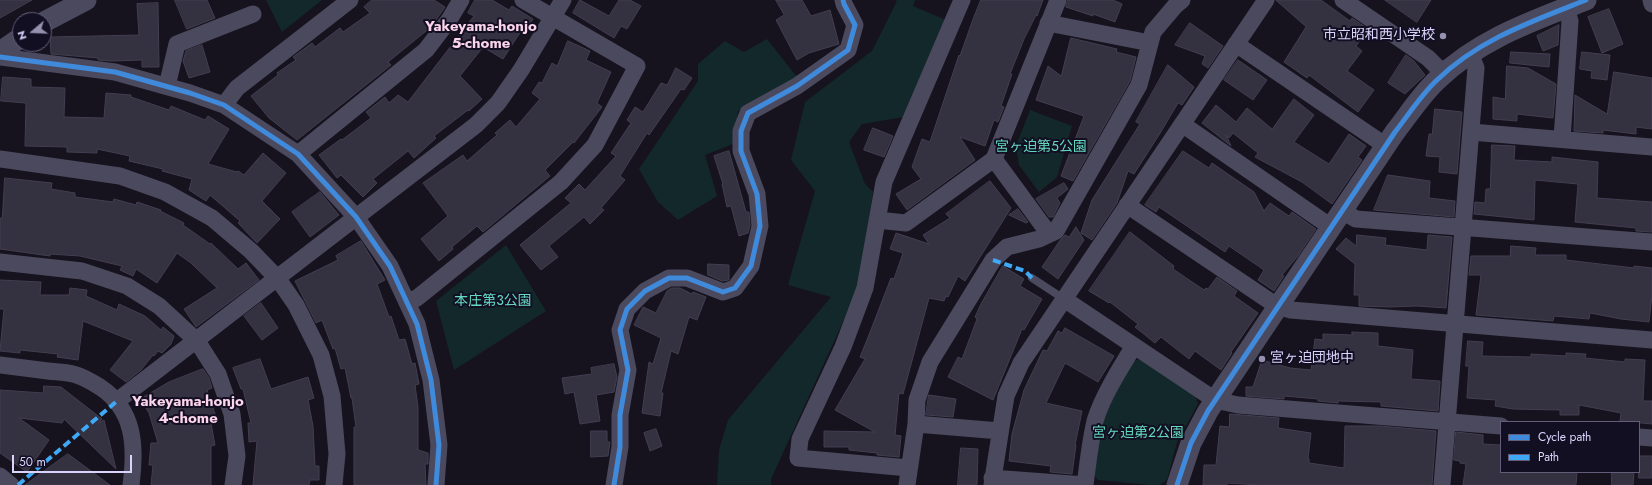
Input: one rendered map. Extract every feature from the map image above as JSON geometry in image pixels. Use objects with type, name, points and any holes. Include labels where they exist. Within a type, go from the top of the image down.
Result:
[{"type":"street","points":[[52,18],[86,0]]},
{"type":"street","points":[[224,105],[237,88],[350,0]]},
{"type":"street","points":[[298,154],[426,50],[461,0]]},
{"type":"street","points":[[407,302],[417,298],[561,182],[595,145],[637,66],[523,0]]},
{"type":"street","points":[[117,402],[476,125],[498,103],[522,70],[563,0]]},
{"type":"street","points":[[614,485],[620,447],[620,415],[628,370],[620,330],[627,309],[645,291],[669,278],[687,278],[723,292],[735,288],[751,266],[760,226],[757,194],[741,150],[741,132],[748,113],[798,86],[848,50],[855,25],[843,0]]},
{"type":"street","points":[[962,0],[884,182],[865,288],[843,347],[800,439],[798,458],[908,477],[916,424],[917,400],[930,362],[994,260],[1007,247],[1056,231],[1139,85],[1152,32],[1182,0]]},
{"type":"street","points":[[877,220],[906,223],[994,159],[1058,0]]},
{"type":"street","points":[[1134,346],[1112,383],[1096,419],[1085,485],[992,482],[1006,396],[1020,363],[1266,0]]},
{"type":"street","points":[[1343,0],[1428,58],[1444,74]]},
{"type":"street","points":[[1177,485],[1191,443],[1214,400],[1386,146],[1417,103],[1444,74],[1470,53],[1488,41],[1519,26],[1586,0]]},
{"type":"street","points":[[1651,0],[1652,4]]},
{"type":"street","points":[[1562,139],[1570,21],[1566,8]]},
{"type":"street","points":[[167,86],[177,44],[253,14]]},
{"type":"street","points":[[1048,24],[1150,44]]},
{"type":"street","points":[[0,52],[12,44]]},
{"type":"street","points":[[1236,44],[1386,146]]},
{"type":"street","points":[[1442,485],[1476,68],[1470,53]]},
{"type":"street","points":[[0,57],[115,72],[167,86],[224,105],[298,154],[356,217],[390,266],[407,302],[416,324],[431,380],[439,445],[436,485]]},
{"type":"street","points":[[1182,124],[1337,219],[1356,219],[1652,242]]},
{"type":"street","points":[[1471,132],[1652,147]]},
{"type":"street","points":[[0,159],[120,176],[165,192],[212,218],[251,251],[278,279],[296,305],[320,354],[332,396],[337,454],[334,485]]},
{"type":"street","points":[[994,159],[1049,234]]},
{"type":"street","points":[[1127,205],[1277,306],[1291,310],[1652,340]]},
{"type":"street","points":[[0,262],[82,271],[127,286],[159,306],[197,341],[218,374],[232,414],[237,456],[234,485]]},
{"type":"street","points":[[1064,299],[1214,400],[1238,405],[1500,426]]},
{"type":"street","points":[[0,365],[73,374],[92,382],[108,392],[117,402],[126,417],[132,435],[134,463],[131,485]]},
{"type":"street","points":[[916,424],[1000,431]]},
{"type":"street","points":[[1640,437],[1652,438]]},
{"type":"street","points":[[0,476],[11,485]]},
{"type":"lane","points":[[1032,278],[1064,299]]},
{"type":"green space","points":[[266,0],[322,0],[282,32]]},
{"type":"green space","points":[[895,0],[915,0],[913,6],[946,20],[904,117],[862,124],[849,142],[865,184],[873,192],[858,289],[771,479],[771,485],[717,485],[719,450],[728,420],[831,297],[788,285],[815,191],[791,160],[805,102],[872,51],[897,1]]},
{"type":"green space","points":[[767,39],[797,77],[738,111],[733,144],[705,155],[717,196],[678,220],[658,202],[639,169],[698,81],[698,64],[725,41],[744,52]]},
{"type":"green space","name":"宮ヶ迫第5公園","points":[[1030,110],[1072,126],[1057,177],[1039,192],[1019,165],[1016,146]]},
{"type":"green space","name":"本庄第3公園","points":[[506,245],[546,311],[454,370],[436,301]]},
{"type":"green space","name":"宮ヶ迫第2公園","points":[[1140,359],[1195,394],[1198,404],[1177,442],[1167,480],[1159,485],[1150,485],[1098,480],[1094,475],[1101,423],[1132,361]]},
{"type":"building","points":[[0,0],[32,0],[0,18]]},
{"type":"building","points":[[175,0],[207,0],[215,18],[187,29]]},
{"type":"building","points":[[372,0],[434,0],[445,7],[431,27],[388,62],[391,65],[297,140],[269,118],[251,96],[278,75],[277,73],[296,60],[293,57],[312,43],[315,47],[340,28],[343,32],[370,13],[364,7]]},
{"type":"building","points":[[475,0],[492,0],[509,10],[512,6],[533,19],[524,33],[521,31],[503,59],[483,47],[460,76],[482,99],[469,111],[468,110],[434,136],[436,138],[414,158],[408,151],[373,179],[377,183],[363,197],[341,175],[337,178],[319,155],[371,118],[366,112],[385,97],[389,103],[398,95],[408,102],[474,16],[468,13]]},
{"type":"building","points":[[580,0],[609,16],[619,0],[630,0],[641,6],[627,29],[621,26],[614,38],[573,13]]},
{"type":"building","points":[[776,0],[802,0],[811,16],[830,10],[839,44],[809,53],[797,60],[776,20],[784,15]]},
{"type":"building","points":[[981,0],[1043,0],[1037,16],[1036,15],[1024,39],[1010,74],[1012,74],[1001,106],[1004,107],[998,122],[994,120],[985,146],[960,137],[975,160],[907,210],[896,194],[921,179],[912,167],[922,139],[930,142],[959,55],[960,56]]},
{"type":"building","points":[[1068,0],[1113,0],[1122,4],[1115,22],[1093,14],[1093,16],[1066,7]]},
{"type":"building","points":[[1276,0],[1321,0],[1350,21],[1352,18],[1368,29],[1356,46],[1362,51],[1347,71],[1374,90],[1358,112],[1309,75],[1307,78],[1284,62],[1306,27]]},
{"type":"building","points":[[1385,0],[1431,0],[1417,22]]},
{"type":"building","points":[[158,3],[159,67],[142,67],[142,60],[112,61],[98,60],[98,58],[51,54],[52,37],[139,35],[137,4]]},
{"type":"building","points":[[1609,9],[1623,44],[1602,53],[1588,17]]},
{"type":"building","points":[[1190,23],[1223,46],[1208,68],[1202,64],[1205,56],[1175,45]]},
{"type":"building","points":[[1559,25],[1558,45],[1543,51],[1537,36]]},
{"type":"building","points":[[1071,38],[1117,49],[1116,52],[1136,57],[1130,81],[1073,181],[1061,176],[1084,116],[1036,100],[1048,66],[1061,76]]},
{"type":"building","points":[[568,41],[590,51],[586,60],[611,72],[597,103],[602,107],[574,143],[573,142],[545,170],[550,176],[483,232],[477,226],[452,247],[453,249],[439,261],[421,239],[448,216],[423,183],[463,155],[467,161],[497,135],[495,133],[510,120],[516,127],[540,99],[532,93],[539,82],[542,83],[552,63],[557,66]]},
{"type":"building","points":[[202,45],[210,72],[189,78],[183,61],[186,51]]},
{"type":"building","points":[[1511,52],[1550,54],[1549,67],[1510,63]]},
{"type":"building","points":[[1582,52],[1610,55],[1607,80],[1591,78],[1592,71],[1580,69]]},
{"type":"building","points":[[1406,55],[1414,61],[1425,75],[1405,94],[1388,83]]},
{"type":"building","points":[[1238,60],[1267,80],[1253,100],[1224,80]]},
{"type":"building","points":[[1168,65],[1194,87],[1182,105],[1178,103],[1134,174],[1128,171],[1117,203],[1092,240],[1081,233],[1092,200],[1140,124],[1136,122]]},
{"type":"building","points":[[1507,66],[1528,68],[1556,84],[1553,118],[1517,114],[1517,121],[1493,119],[1493,97],[1505,99]]},
{"type":"building","points":[[676,68],[692,78],[684,90],[681,89],[649,135],[647,133],[620,176],[625,180],[601,208],[604,210],[590,224],[584,217],[549,246],[558,257],[541,270],[520,245],[571,203],[565,198],[579,184],[585,190],[616,156],[611,153],[631,123],[627,120],[635,107],[643,112],[661,83],[667,85]]},
{"type":"building","points":[[1614,72],[1652,78],[1652,129],[1636,127],[1636,134],[1603,130],[1603,133],[1574,131],[1575,95],[1607,114]]},
{"type":"building","points":[[3,77],[31,79],[31,87],[65,88],[64,117],[104,118],[106,93],[131,95],[131,97],[169,110],[171,106],[205,120],[208,116],[229,129],[208,164],[237,172],[238,171],[244,175],[263,153],[286,173],[262,201],[280,219],[257,243],[238,223],[240,221],[210,195],[206,201],[189,190],[192,179],[162,171],[163,169],[129,161],[130,156],[97,149],[97,153],[67,152],[67,147],[25,146],[26,103],[1,101]]},
{"type":"building","points":[[1294,99],[1314,115],[1294,142],[1329,164],[1349,134],[1366,146],[1358,157],[1362,160],[1332,204],[1302,182],[1255,157],[1258,153],[1233,133],[1229,138],[1226,135],[1231,146],[1202,123],[1216,105],[1236,122],[1247,108],[1272,129]]},
{"type":"building","points":[[1435,109],[1462,112],[1457,174],[1439,172],[1440,157],[1426,156],[1429,134],[1432,134]]},
{"type":"building","points":[[873,128],[893,136],[884,157],[864,150]]},
{"type":"building","points":[[1492,145],[1515,146],[1514,160],[1552,162],[1552,157],[1598,162],[1597,198],[1652,202],[1652,232],[1636,231],[1636,228],[1575,222],[1578,184],[1535,180],[1534,220],[1474,214],[1475,202],[1485,203],[1486,189],[1490,189]]},
{"type":"building","points":[[729,151],[746,212],[749,212],[750,225],[748,233],[739,236],[731,206],[727,207],[723,184],[714,156]]},
{"type":"building","points":[[1183,151],[1209,168],[1212,163],[1254,192],[1264,211],[1270,203],[1289,216],[1292,212],[1316,229],[1298,256],[1282,275],[1284,276],[1274,291],[1258,280],[1264,270],[1229,246],[1225,252],[1159,207],[1156,212],[1145,205]]},
{"type":"building","points":[[1388,175],[1430,181],[1429,198],[1455,201],[1454,217],[1374,210]]},
{"type":"building","points":[[5,178],[52,183],[51,189],[75,193],[75,197],[113,202],[114,199],[136,205],[137,202],[161,210],[160,211],[184,223],[183,225],[210,244],[211,243],[238,269],[246,263],[259,280],[196,327],[184,309],[217,288],[191,263],[177,253],[157,283],[136,269],[133,276],[120,270],[122,266],[80,256],[50,254],[50,256],[0,249],[0,218],[2,218]]},
{"type":"building","points":[[990,181],[1011,208],[965,281],[958,276],[948,297],[946,296],[944,301],[929,298],[903,394],[899,393],[895,435],[901,436],[899,457],[849,450],[849,447],[824,447],[824,431],[875,432],[835,410],[865,359],[860,357],[891,278],[894,279],[903,253],[890,249],[896,233],[929,244],[923,235],[950,218],[946,214]]},
{"type":"building","points":[[1064,183],[1068,189],[1057,198],[1060,203],[1053,217],[1049,217],[1036,199]]},
{"type":"building","points":[[320,192],[339,215],[310,237],[292,212]]},
{"type":"building","points":[[1018,209],[1028,222],[1026,223],[1009,215]]},
{"type":"building","points":[[1076,227],[1084,240],[1058,279],[1042,267],[1061,239],[1065,235],[1069,237]]},
{"type":"building","points":[[1130,232],[1174,266],[1173,269],[1204,290],[1206,288],[1208,289],[1217,277],[1237,291],[1234,296],[1258,313],[1231,352],[1232,353],[1221,370],[1195,351],[1189,359],[1161,337],[1155,343],[1135,327],[1138,324],[1110,302],[1109,303],[1089,291]]},
{"type":"building","points":[[1357,235],[1386,238],[1385,245],[1427,250],[1428,235],[1452,237],[1446,308],[1417,306],[1359,306],[1359,295],[1354,295],[1355,264],[1336,249],[1346,238],[1356,246]]},
{"type":"building","points":[[361,241],[385,280],[377,284],[389,317],[391,316],[399,340],[405,339],[412,364],[415,363],[419,384],[415,385],[418,407],[418,450],[428,453],[428,464],[425,464],[426,485],[354,485],[354,427],[356,427],[352,398],[345,368],[341,369],[335,348],[333,349],[322,320],[316,323],[295,281],[338,260],[336,256]]},
{"type":"building","points":[[1511,246],[1536,248],[1535,255],[1566,255],[1566,260],[1634,268],[1634,266],[1652,268],[1652,295],[1649,322],[1621,319],[1590,313],[1589,319],[1554,316],[1553,321],[1476,315],[1481,275],[1469,275],[1471,256],[1510,256]]},
{"type":"building","points":[[708,264],[729,265],[729,280],[722,281],[708,275]]},
{"type":"building","points":[[1003,266],[1024,279],[1020,286],[1042,299],[1024,330],[1022,329],[993,400],[948,377],[958,357],[962,359],[977,319],[975,317]]},
{"type":"building","points":[[0,280],[41,282],[40,295],[69,295],[70,288],[87,290],[86,296],[117,310],[119,304],[145,316],[161,330],[163,327],[174,336],[171,344],[162,353],[158,351],[154,356],[153,355],[141,370],[126,382],[110,370],[133,341],[83,321],[78,360],[57,357],[58,354],[20,350],[20,353],[0,351],[4,309],[0,309]]},
{"type":"building","points":[[672,288],[680,288],[692,294],[693,292],[706,297],[697,320],[689,317],[678,354],[671,351],[661,393],[663,393],[660,416],[642,413],[649,362],[653,364],[661,338],[634,325],[643,307],[656,313],[667,291]]},
{"type":"building","points":[[261,303],[278,328],[262,340],[244,316]]},
{"type":"building","points":[[1065,328],[1114,356],[1098,382],[1065,363],[1046,403],[1082,411],[1075,445],[1072,474],[1050,472],[1051,466],[1009,461],[1012,434],[1024,390],[1043,350],[1047,351],[1058,331],[1062,333]]},
{"type":"building","points":[[1352,332],[1378,333],[1378,346],[1413,350],[1411,379],[1440,381],[1438,411],[1381,406],[1381,402],[1338,401],[1338,403],[1318,401],[1318,399],[1284,396],[1284,399],[1246,396],[1246,387],[1253,387],[1262,360],[1290,368],[1311,370],[1315,339],[1323,340],[1323,334],[1352,335]]},
{"type":"building","points":[[1468,341],[1483,342],[1482,356],[1531,357],[1531,354],[1566,356],[1566,353],[1586,354],[1585,358],[1625,362],[1625,359],[1645,360],[1643,401],[1652,401],[1652,424],[1640,423],[1640,421],[1620,421],[1621,413],[1579,405],[1579,415],[1560,415],[1560,410],[1513,409],[1495,406],[1496,400],[1467,398],[1469,366],[1466,366]]},
{"type":"building","points":[[260,359],[271,389],[308,377],[314,398],[308,400],[313,426],[315,466],[319,466],[319,480],[310,480],[309,485],[253,485],[257,441],[249,442],[248,423],[251,423],[243,389],[241,389],[233,368]]},
{"type":"building","points":[[614,364],[617,377],[614,392],[596,395],[600,421],[580,424],[574,392],[565,394],[562,378],[592,374],[591,368]]},
{"type":"building","points":[[203,369],[209,378],[212,388],[207,390],[216,417],[210,418],[215,445],[211,446],[211,485],[151,485],[153,465],[149,465],[151,443],[158,443],[149,413],[140,399],[169,382]]},
{"type":"building","points":[[44,386],[61,387],[102,419],[98,423],[104,420],[116,469],[64,419],[62,423],[19,418],[49,440],[27,472],[0,453],[0,390],[43,393]]},
{"type":"building","points":[[929,395],[956,399],[953,417],[926,415]]},
{"type":"building","points":[[1230,414],[1279,418],[1278,428],[1311,433],[1308,458],[1309,463],[1344,468],[1345,426],[1380,426],[1436,431],[1432,485],[1259,485],[1227,483],[1227,485],[1203,485],[1204,465],[1216,465],[1220,426],[1229,427]]},
{"type":"building","points":[[656,429],[662,446],[650,451],[644,433]]},
{"type":"building","points":[[591,431],[607,431],[607,442],[610,442],[608,456],[591,457]]},
{"type":"building","points":[[1456,432],[1483,435],[1483,444],[1500,445],[1500,473],[1577,473],[1576,485],[1463,485],[1466,464],[1454,460]]},
{"type":"building","points":[[961,448],[978,449],[977,485],[958,485]]},
{"type":"building","points":[[68,454],[110,485],[25,485],[41,473]]},
{"type":"building","points":[[1640,456],[1652,456],[1652,478],[1639,478]]},
{"type":"building","points":[[1612,473],[1634,473],[1633,485],[1612,485]]},
{"type":"marked path","points":[[993,260],[1025,271],[1032,278]]},
{"type":"marked path","points":[[18,485],[117,401]]},
{"type":"cycle path","points":[[614,485],[620,447],[620,415],[628,370],[620,330],[627,309],[645,291],[669,278],[687,278],[723,292],[735,288],[751,266],[760,226],[757,194],[741,151],[741,131],[748,113],[797,86],[848,50],[855,25],[843,0]]},
{"type":"cycle path","points":[[1177,485],[1191,443],[1208,411],[1395,132],[1415,105],[1437,80],[1471,53],[1507,32],[1586,0]]},
{"type":"cycle path","points":[[0,57],[115,72],[190,93],[224,105],[298,154],[356,217],[390,266],[417,324],[431,380],[439,445],[436,485]]},
{"type":"place","name":"市立昭和西小学校","points":[[1443,36]]},
{"type":"place","name":"宮ヶ迫団地中","points":[[1262,359]]},
{"type":"district","name":"Yakeyama-honjo 5-chome","points":[[481,36]]},
{"type":"district","name":"Yakeyama-honjo 4-chome","points":[[188,410]]}]
